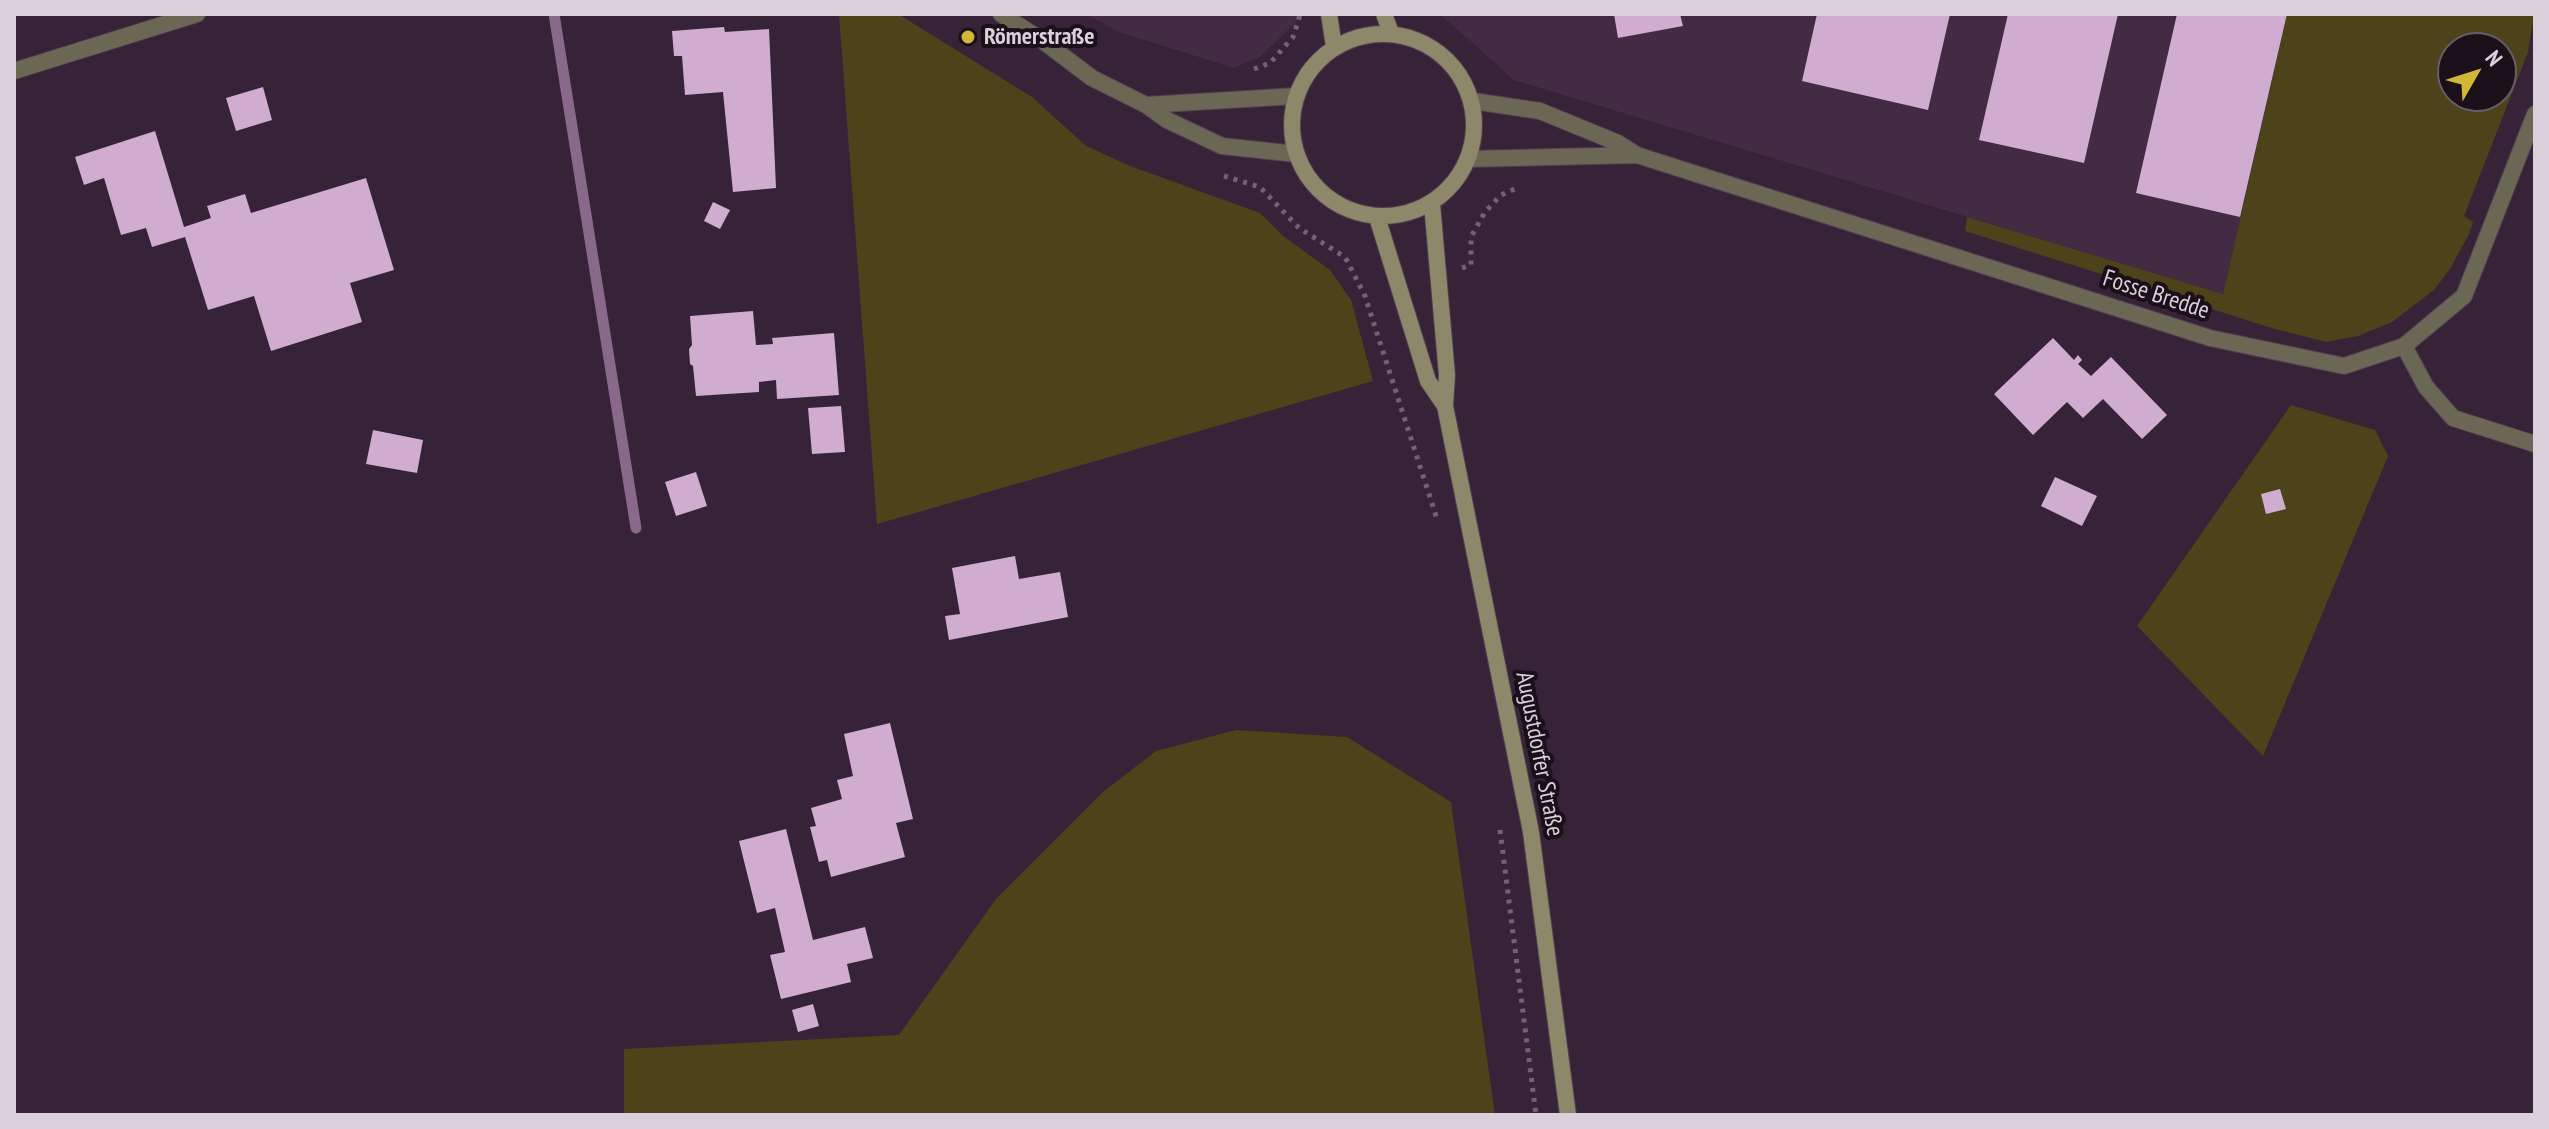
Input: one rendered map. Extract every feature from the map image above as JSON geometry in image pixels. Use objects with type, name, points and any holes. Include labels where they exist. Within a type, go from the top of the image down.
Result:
[{"type":"main road","points":[[1329,14],[1334,47]]},
{"type":"main road","points":[[1384,14],[1391,33]]},
{"type":"main road","points":[[1391,33],[1418,39],[1442,54],[1461,75],[1473,101],[1476,130],[1469,159],[1454,184],[1432,204],[1405,214],[1377,217],[1350,211],[1327,197],[1308,178],[1296,154],[1291,125],[1296,96],[1311,68],[1334,47],[1362,35],[1391,33]]},
{"type":"main road","name":"Augustdorfer Straße","points":[[1432,204],[1447,375],[1445,406],[1531,832],[1568,1115]]},
{"type":"main road","name":"Augustdorfer Straße","points":[[1377,217],[1428,381],[1445,406]]},
{"type":"street","points":[[14,71],[197,14]]},
{"type":"street","points":[[1001,14],[1092,78],[1146,105],[1167,120],[1222,146],[1296,154]]},
{"type":"street","points":[[1146,105],[1296,96]]},
{"type":"street","name":"Fosse Bredde","points":[[1473,101],[1540,111],[1618,143],[1637,155],[2210,338],[2344,366],[2404,346],[2464,296],[2535,114]]},
{"type":"street","name":"Fosse Bredde","points":[[1469,159],[1637,155]]},
{"type":"street","points":[[2404,346],[2426,387],[2453,418],[2535,444]]},
{"type":"path","points":[[1438,276],[1471,265],[1471,237],[1485,212],[1501,195],[1530,183],[1534,158]]},
{"type":"path","points":[[1224,176],[1260,187],[1299,228],[1345,257],[1365,296],[1438,522]]},
{"type":"path","points":[[1499,826],[1536,1115]]},
{"type":"shaded area","points":[[839,14],[898,14],[1032,97],[1086,146],[1130,166],[1260,213],[1283,236],[1330,270],[1351,300],[1373,381],[877,524]]},
{"type":"shaded area","points":[[1086,14],[1304,14],[1260,57],[1234,68],[1119,32]]},
{"type":"shaded area","points":[[1440,14],[2287,14],[2223,294],[1514,80]]},
{"type":"shaded area","points":[[2287,14],[2534,14],[2528,52],[2517,80],[2517,32],[2437,32],[2437,112],[2505,112],[2464,216],[2473,222],[2469,234],[2450,269],[2434,290],[2392,322],[2358,336],[2326,342],[2275,329],[1965,231],[1967,217],[2223,294]]},
{"type":"shaded area","points":[[2291,405],[2375,430],[2388,456],[2263,756],[2137,626]]},
{"type":"shaded area","points":[[1236,730],[1347,737],[1451,802],[1495,1115],[624,1115],[624,1049],[899,1035],[996,899],[1103,792],[1156,751]]},
{"type":"building","points":[[1614,14],[1680,14],[1683,26],[1618,38]]},
{"type":"building","points":[[1817,14],[1950,14],[1928,110],[1802,81]]},
{"type":"building","points":[[2008,14],[2118,14],[2084,163],[1979,140]]},
{"type":"building","points":[[2177,14],[2287,14],[2240,217],[2136,193]]},
{"type":"building","points":[[724,27],[725,32],[769,29],[776,188],[733,192],[723,92],[685,95],[682,56],[674,56],[672,31]]},
{"type":"building","points":[[263,87],[272,120],[236,131],[226,98]]},
{"type":"building","points":[[155,131],[184,227],[211,218],[207,206],[245,194],[251,213],[366,178],[394,270],[350,283],[362,322],[271,351],[254,296],[208,310],[185,237],[152,247],[146,228],[121,235],[104,178],[84,185],[75,157]]},
{"type":"building","points":[[713,202],[730,210],[720,229],[704,221]]},
{"type":"building","points":[[753,311],[756,345],[773,344],[772,338],[834,333],[839,395],[777,399],[776,380],[759,382],[759,392],[696,396],[693,366],[690,364],[690,316]]},
{"type":"building","points":[[2053,338],[2074,360],[2078,355],[2082,360],[2078,364],[2091,376],[2111,357],[2167,415],[2142,439],[2103,399],[2083,418],[2067,402],[2033,435],[1994,394]]},
{"type":"building","points":[[841,406],[845,452],[812,454],[808,408]]},
{"type":"building","points":[[373,430],[423,440],[417,473],[366,464]]},
{"type":"building","points":[[696,472],[707,506],[676,516],[665,482]]},
{"type":"building","points":[[2055,477],[2097,496],[2082,526],[2041,506]]},
{"type":"building","points":[[2280,489],[2286,509],[2266,514],[2261,494]]},
{"type":"building","points":[[1015,556],[1019,579],[1060,572],[1068,617],[949,640],[945,616],[960,614],[952,568]]},
{"type":"building","points":[[890,723],[913,819],[896,823],[905,857],[831,877],[827,860],[819,862],[810,827],[816,826],[811,808],[842,799],[837,780],[853,776],[844,734]]},
{"type":"building","points":[[786,829],[813,940],[865,927],[873,958],[847,964],[851,982],[781,999],[770,955],[785,952],[775,908],[757,913],[739,841]]},
{"type":"building","points":[[813,1004],[819,1026],[798,1032],[792,1010]]},
{"type":"waterway","points":[[554,14],[636,528]]},
{"type":"place","name":"Römerstraße","points":[[968,37]]}]
